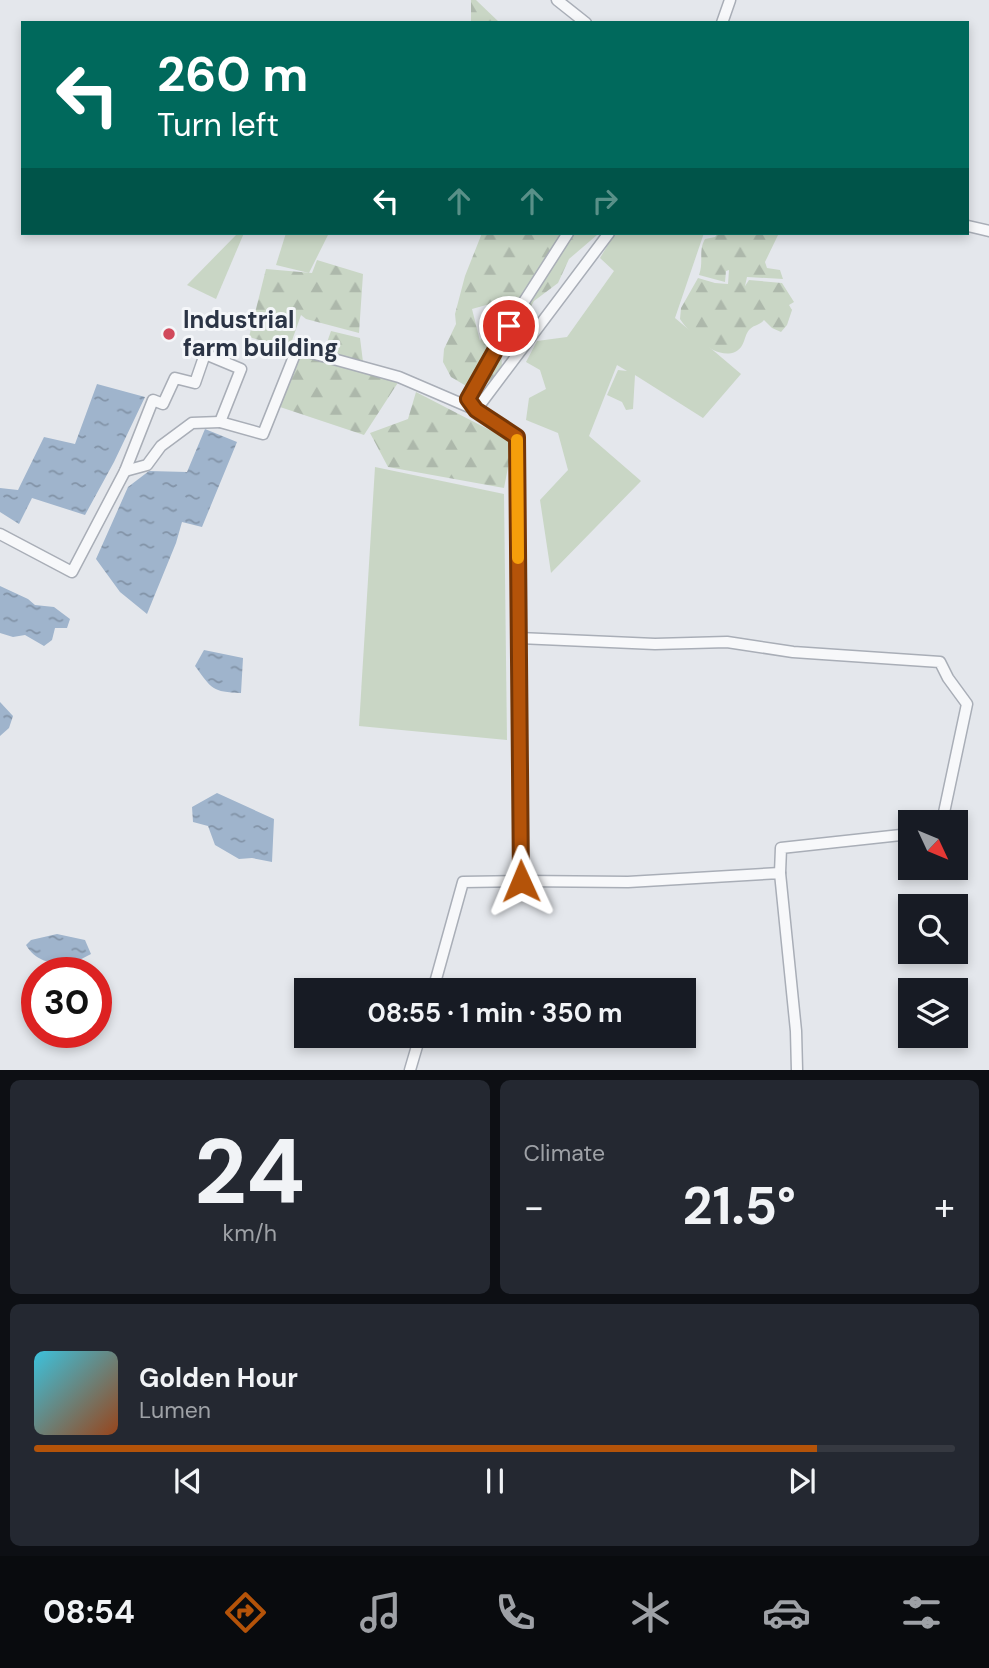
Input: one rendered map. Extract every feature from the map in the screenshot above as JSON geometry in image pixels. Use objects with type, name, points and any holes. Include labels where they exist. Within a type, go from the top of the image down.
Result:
[{"type":"street","points":[[557,0],[583,21]]},
{"type":"street","points":[[723,21],[730,0]]},
{"type":"street","points":[[969,226],[989,231]]},
{"type":"street","points":[[476,410],[468,399],[520,308],[567,235]]},
{"type":"street","points":[[476,410],[607,235]]},
{"type":"street","points":[[125,471],[147,465],[161,446],[192,423],[220,422],[263,434],[297,349],[399,377],[476,410],[517,437],[521,881]]},
{"type":"street","points":[[0,534],[72,572],[125,471],[153,400],[163,404],[175,378],[195,383],[205,354],[242,369],[220,422]]},
{"type":"street","points":[[519,638],[655,644],[727,642],[793,652],[940,662],[967,704],[945,810]]},
{"type":"street","points":[[797,1069],[796,1031],[780,873],[781,848],[898,835]]},
{"type":"street","points":[[436,978],[463,882],[628,882],[780,873]]},
{"type":"street","points":[[410,1069],[416,1048]]},
{"type":"green space","points":[[471,0],[476,0],[498,21],[471,21]]},
{"type":"green space","points":[[236,235],[243,235],[216,299],[187,285]]},
{"type":"green space","points":[[285,235],[328,235],[309,273],[276,265]]},
{"type":"green space","points":[[481,235],[597,235],[569,259],[558,283],[534,301],[524,319],[501,348],[502,368],[478,393],[451,377],[443,362],[444,349],[456,324],[455,314],[465,276]],"holes":[[[508,299],[494,312],[480,341],[472,309]]]},
{"type":"green space","points":[[614,235],[703,235],[675,318],[741,374],[703,418],[635,375],[633,409],[626,410],[622,402],[607,395],[618,370],[627,371],[617,365],[589,436],[641,481],[551,573],[540,500],[568,470],[558,433],[526,420],[529,398],[546,389],[540,370],[526,362],[537,341],[567,337],[614,271],[600,258]]},
{"type":"green space","points":[[778,235],[765,262],[767,268],[780,270],[783,279],[747,277],[745,286],[749,280],[782,283],[794,302],[789,305],[792,310],[787,325],[781,332],[764,320],[750,329],[743,344],[735,352],[711,349],[690,332],[680,319],[681,308],[698,278],[728,284],[729,270],[726,271],[725,282],[699,275],[703,243],[705,239]]},
{"type":"green space","points":[[317,260],[363,274],[359,333],[306,319],[301,315],[289,349],[249,337],[266,269],[312,273]]},
{"type":"green space","points":[[331,331],[360,338],[363,362],[324,351]]},
{"type":"green space","points":[[297,352],[399,381],[364,435],[277,406]]},
{"type":"green space","points":[[416,392],[513,442],[504,488],[388,467],[370,433],[408,419]]},
{"type":"green space","points":[[375,467],[504,494],[507,740],[359,726]]},
{"type":"water","points":[[97,384],[145,397],[85,515],[32,498],[19,524],[0,512],[0,488],[18,490],[44,437],[75,444]]},
{"type":"water","points":[[205,429],[237,442],[202,527],[182,522],[147,614],[120,592],[96,559],[128,487],[149,471],[187,472]]},
{"type":"water","points":[[0,586],[35,605],[54,607],[70,619],[67,628],[55,628],[52,640],[44,646],[25,635],[13,637],[0,633]]},
{"type":"water","points":[[204,650],[243,658],[241,693],[218,690],[205,680],[195,666]]},
{"type":"water","points":[[0,702],[13,716],[9,728],[0,736]]},
{"type":"water","points":[[217,793],[274,819],[272,862],[252,858],[239,859],[215,845],[208,826],[193,822],[192,807]]},
{"type":"water","points":[[57,934],[85,940],[91,954],[85,957],[37,957],[26,945],[31,940]]},
{"type":"slow traffic","points":[[517,440],[518,558]]},
{"type":"place","name":"Industrial farm building","points":[[169,334]]},
{"type":"route","points":[[509,326],[468,399],[476,410],[517,437],[521,881]]}]
